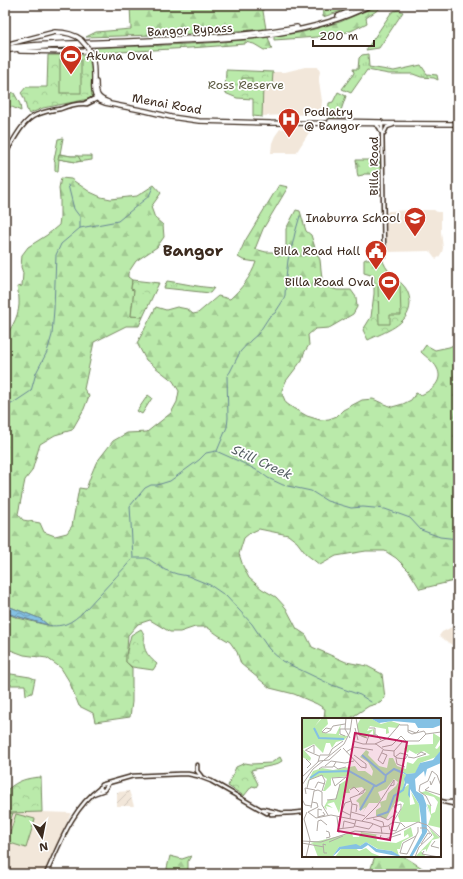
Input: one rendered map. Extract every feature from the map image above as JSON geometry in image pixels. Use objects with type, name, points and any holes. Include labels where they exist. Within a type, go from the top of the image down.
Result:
[{"type":"main road","name":"Bangor Bypass","points":[[272,33],[318,22],[364,5]]},
{"type":"main road","name":"Bangor Bypass","points":[[5,49],[45,44],[204,38],[272,33],[318,24],[371,5]]},
{"type":"main road","points":[[5,49],[53,32],[65,32],[78,36],[81,38],[92,55],[94,89],[98,97]]},
{"type":"main road","points":[[75,52],[84,51],[88,48]]},
{"type":"main road","points":[[88,48],[95,62],[96,89],[98,97]]},
{"type":"main road","points":[[5,49],[75,52],[88,54],[93,62]]},
{"type":"main road","name":"Menai Road","points":[[98,97],[105,103],[182,119],[210,122],[325,122],[382,124],[458,123]]},
{"type":"main road","name":"Menai Road","points":[[382,124],[385,122],[390,122]]},
{"type":"main road","name":"Menai Road","points":[[374,123],[458,123]]},
{"type":"street","points":[[5,154],[25,123],[32,116],[73,105],[90,103],[98,97]]},
{"type":"street","points":[[374,123],[380,129],[383,139]]},
{"type":"street","name":"Billa Road","points":[[382,124],[384,255]]},
{"type":"street","points":[[383,139],[384,131],[390,125],[399,124]]},
{"type":"street","points":[[197,765],[198,772],[203,777]]},
{"type":"street","points":[[102,788],[105,786],[103,785],[126,777],[142,775],[192,774],[203,777],[217,784],[269,814],[270,811]]},
{"type":"street","points":[[46,874],[72,820],[92,795],[110,783]]},
{"type":"street","points":[[441,801],[458,803]]},
{"type":"street","points":[[259,808],[282,813],[302,812]]},
{"type":"shaded area","points":[[305,67],[318,67],[320,72],[319,81],[322,101],[321,112],[317,114],[262,116],[263,87],[272,87],[273,72],[285,72]]},
{"type":"shaded area","points":[[302,127],[310,131],[296,153],[271,153],[272,143],[280,129]]},
{"type":"shaded area","name":"Inaburra School","points":[[412,210],[418,214],[421,213],[422,210],[434,210],[441,212],[443,248],[439,257],[436,259],[430,251],[387,252],[386,213],[389,211]]},
{"type":"shaded area","points":[[458,624],[458,649],[439,636],[442,632]]},
{"type":"shaded area","points":[[129,791],[134,806],[117,806],[117,792]]},
{"type":"shaded area","points":[[13,813],[71,813],[43,874],[5,874],[5,836]]},
{"type":"green space","points":[[130,5],[262,5],[266,29],[190,34],[86,37],[96,32],[131,29]]},
{"type":"green space","points":[[338,5],[357,5],[323,17],[323,11]]},
{"type":"green space","points":[[379,5],[390,5],[382,7],[366,18],[367,23],[351,31],[332,36],[274,40],[274,35],[299,33],[340,22]]},
{"type":"green space","points":[[399,10],[403,12],[379,48],[366,50],[391,13]]},
{"type":"green space","points":[[268,37],[272,49],[264,50],[254,44],[245,42],[245,44],[100,53],[94,48],[203,43]]},
{"type":"green space","points":[[368,54],[369,67],[394,71],[421,65],[427,74],[437,75],[438,80],[413,74],[389,74],[367,70],[351,93],[342,89],[354,73],[353,69],[358,69],[359,58],[362,55]]},
{"type":"green space","points":[[48,55],[87,55],[91,69],[92,96],[89,99],[43,108],[29,114],[21,93],[26,87],[47,87]]},
{"type":"green space","name":"Akuna Oval","points":[[60,60],[81,60],[81,93],[60,93]]},
{"type":"green space","name":"Ross Reserve","points":[[226,70],[273,72],[272,87],[263,87],[262,117],[253,116],[253,99],[237,98],[225,93]]},
{"type":"green space","points":[[242,78],[252,78],[252,88],[242,88]]},
{"type":"green space","points":[[8,92],[14,93],[20,104],[21,111],[8,107]]},
{"type":"green space","points":[[338,92],[346,96],[339,116],[330,117],[328,116],[329,103],[333,102]]},
{"type":"green space","points":[[63,138],[60,154],[71,156],[92,156],[92,160],[76,162],[59,159],[58,171],[55,171],[54,160],[58,139]]},
{"type":"green space","points":[[59,154],[78,156],[81,161],[76,162],[58,159]]},
{"type":"green space","points":[[356,160],[381,160],[381,174],[364,174],[358,176]]},
{"type":"green space","points":[[61,178],[71,179],[90,192],[101,197],[111,199],[137,196],[154,185],[161,193],[151,207],[155,218],[163,225],[164,237],[157,247],[136,261],[128,273],[128,277],[132,280],[131,289],[134,290],[131,316],[143,317],[139,326],[126,326],[94,342],[84,389],[89,396],[84,409],[72,430],[55,435],[40,444],[32,471],[25,480],[18,514],[23,520],[40,523],[44,532],[55,536],[67,533],[72,526],[79,488],[86,489],[96,463],[113,441],[127,433],[147,432],[171,413],[177,402],[179,391],[173,381],[146,360],[137,343],[156,307],[166,310],[177,307],[187,309],[193,314],[198,313],[218,296],[230,299],[238,291],[248,278],[256,262],[243,260],[238,257],[245,241],[279,185],[288,187],[263,229],[255,249],[266,252],[277,252],[286,246],[286,229],[296,210],[300,211],[306,231],[311,235],[320,260],[322,279],[328,287],[337,290],[351,290],[356,297],[357,307],[353,314],[329,328],[315,329],[308,335],[309,345],[302,360],[286,381],[282,390],[286,403],[307,416],[320,420],[337,416],[343,410],[362,400],[373,399],[392,407],[403,404],[411,400],[416,393],[421,395],[433,388],[438,381],[439,373],[436,366],[421,352],[426,345],[435,350],[449,347],[458,343],[458,580],[420,589],[409,571],[396,558],[385,551],[366,551],[336,556],[320,565],[306,554],[297,542],[288,535],[259,529],[250,533],[244,538],[239,554],[249,578],[262,589],[276,597],[286,608],[297,629],[306,635],[312,647],[346,662],[367,666],[382,674],[385,698],[380,703],[369,706],[351,718],[324,718],[325,709],[317,704],[294,694],[270,688],[241,664],[237,652],[230,642],[207,627],[195,627],[180,632],[170,632],[150,620],[138,624],[128,635],[126,662],[132,668],[132,702],[130,717],[95,722],[93,713],[79,706],[69,681],[61,668],[47,658],[24,655],[5,648],[5,613],[18,618],[47,625],[41,619],[5,605],[5,336],[11,328],[17,315],[19,298],[17,287],[22,286],[22,255],[28,247],[47,235],[59,225],[59,188]]},
{"type":"green space","points":[[382,258],[388,270],[406,289],[409,296],[409,311],[395,327],[368,340],[363,330],[371,317],[374,294],[374,276],[364,273],[364,260]]},
{"type":"green space","points":[[132,280],[159,283],[143,317],[131,316],[134,290],[131,289]]},
{"type":"green space","points":[[167,281],[214,288],[210,293],[164,288]]},
{"type":"green space","name":"Billa Road Oval","points":[[378,286],[400,286],[401,315],[390,315],[390,324],[379,324]]},
{"type":"green space","points":[[148,395],[152,398],[142,414],[137,411]]},
{"type":"green space","points":[[141,629],[144,635],[144,645],[146,651],[157,664],[153,670],[132,667],[126,662],[126,655],[131,635]]},
{"type":"green space","points":[[5,673],[35,679],[32,693],[26,695],[25,685],[5,685]]},
{"type":"green space","points":[[280,757],[282,761],[275,765],[251,770],[258,784],[256,787],[252,786],[244,796],[228,786],[236,767],[245,763],[271,763]]},
{"type":"green space","points":[[41,777],[42,812],[9,813],[8,789],[23,780]]},
{"type":"green space","points":[[9,808],[9,813],[13,813],[5,836],[5,809]]},
{"type":"green space","points":[[16,814],[35,819],[26,848],[7,842]]},
{"type":"green space","points":[[170,856],[182,859],[191,856],[188,861],[188,870],[182,874],[168,874],[167,868]]},
{"type":"green space","points":[[375,857],[405,857],[427,871],[429,874],[369,874]]},
{"type":"water","points":[[5,605],[41,619],[48,625],[5,613]]},
{"type":"waterway","points":[[68,185],[74,209],[80,217],[80,228]]},
{"type":"waterway","points":[[5,407],[31,391],[36,373],[47,352],[52,335],[56,255],[61,244],[80,228],[118,221],[149,196],[153,187]]},
{"type":"waterway","points":[[217,451],[227,427],[227,376],[240,352],[258,334],[269,317],[275,313],[284,299],[288,260],[300,216]]},
{"type":"waterway","name":"Still Creek","points":[[45,624],[53,626],[71,622],[88,607],[133,558],[130,506],[145,488],[151,485],[157,485],[170,481],[199,460],[206,453],[216,451],[245,464],[283,485],[311,491],[327,501],[351,508],[363,507],[385,509],[410,518],[421,530],[440,537],[458,539]]},
{"type":"waterway","points":[[133,558],[147,558],[165,570],[188,576],[210,585],[226,596],[252,624],[269,649],[282,661],[332,685],[360,695],[371,702]]},
{"type":"waterway","name":"Still Creek","points":[[5,613],[13,615]]},
{"type":"waterway","name":"Still Creek","points":[[16,616],[30,620]]},
{"type":"waterway","name":"Still Creek","points":[[33,621],[40,623]]},
{"type":"place","name":"Akuna Oval","points":[[71,76]]},
{"type":"place","name":"Podiatry @ Bangor","points":[[289,138]]},
{"type":"place","name":"Inaburra School","points":[[415,238]]},
{"type":"place","name":"Billa Road Hall","points":[[376,270]]},
{"type":"place","name":"Billa Road Oval","points":[[389,302]]},
{"type":"district","name":"Bangor","points":[[193,250]]}]
